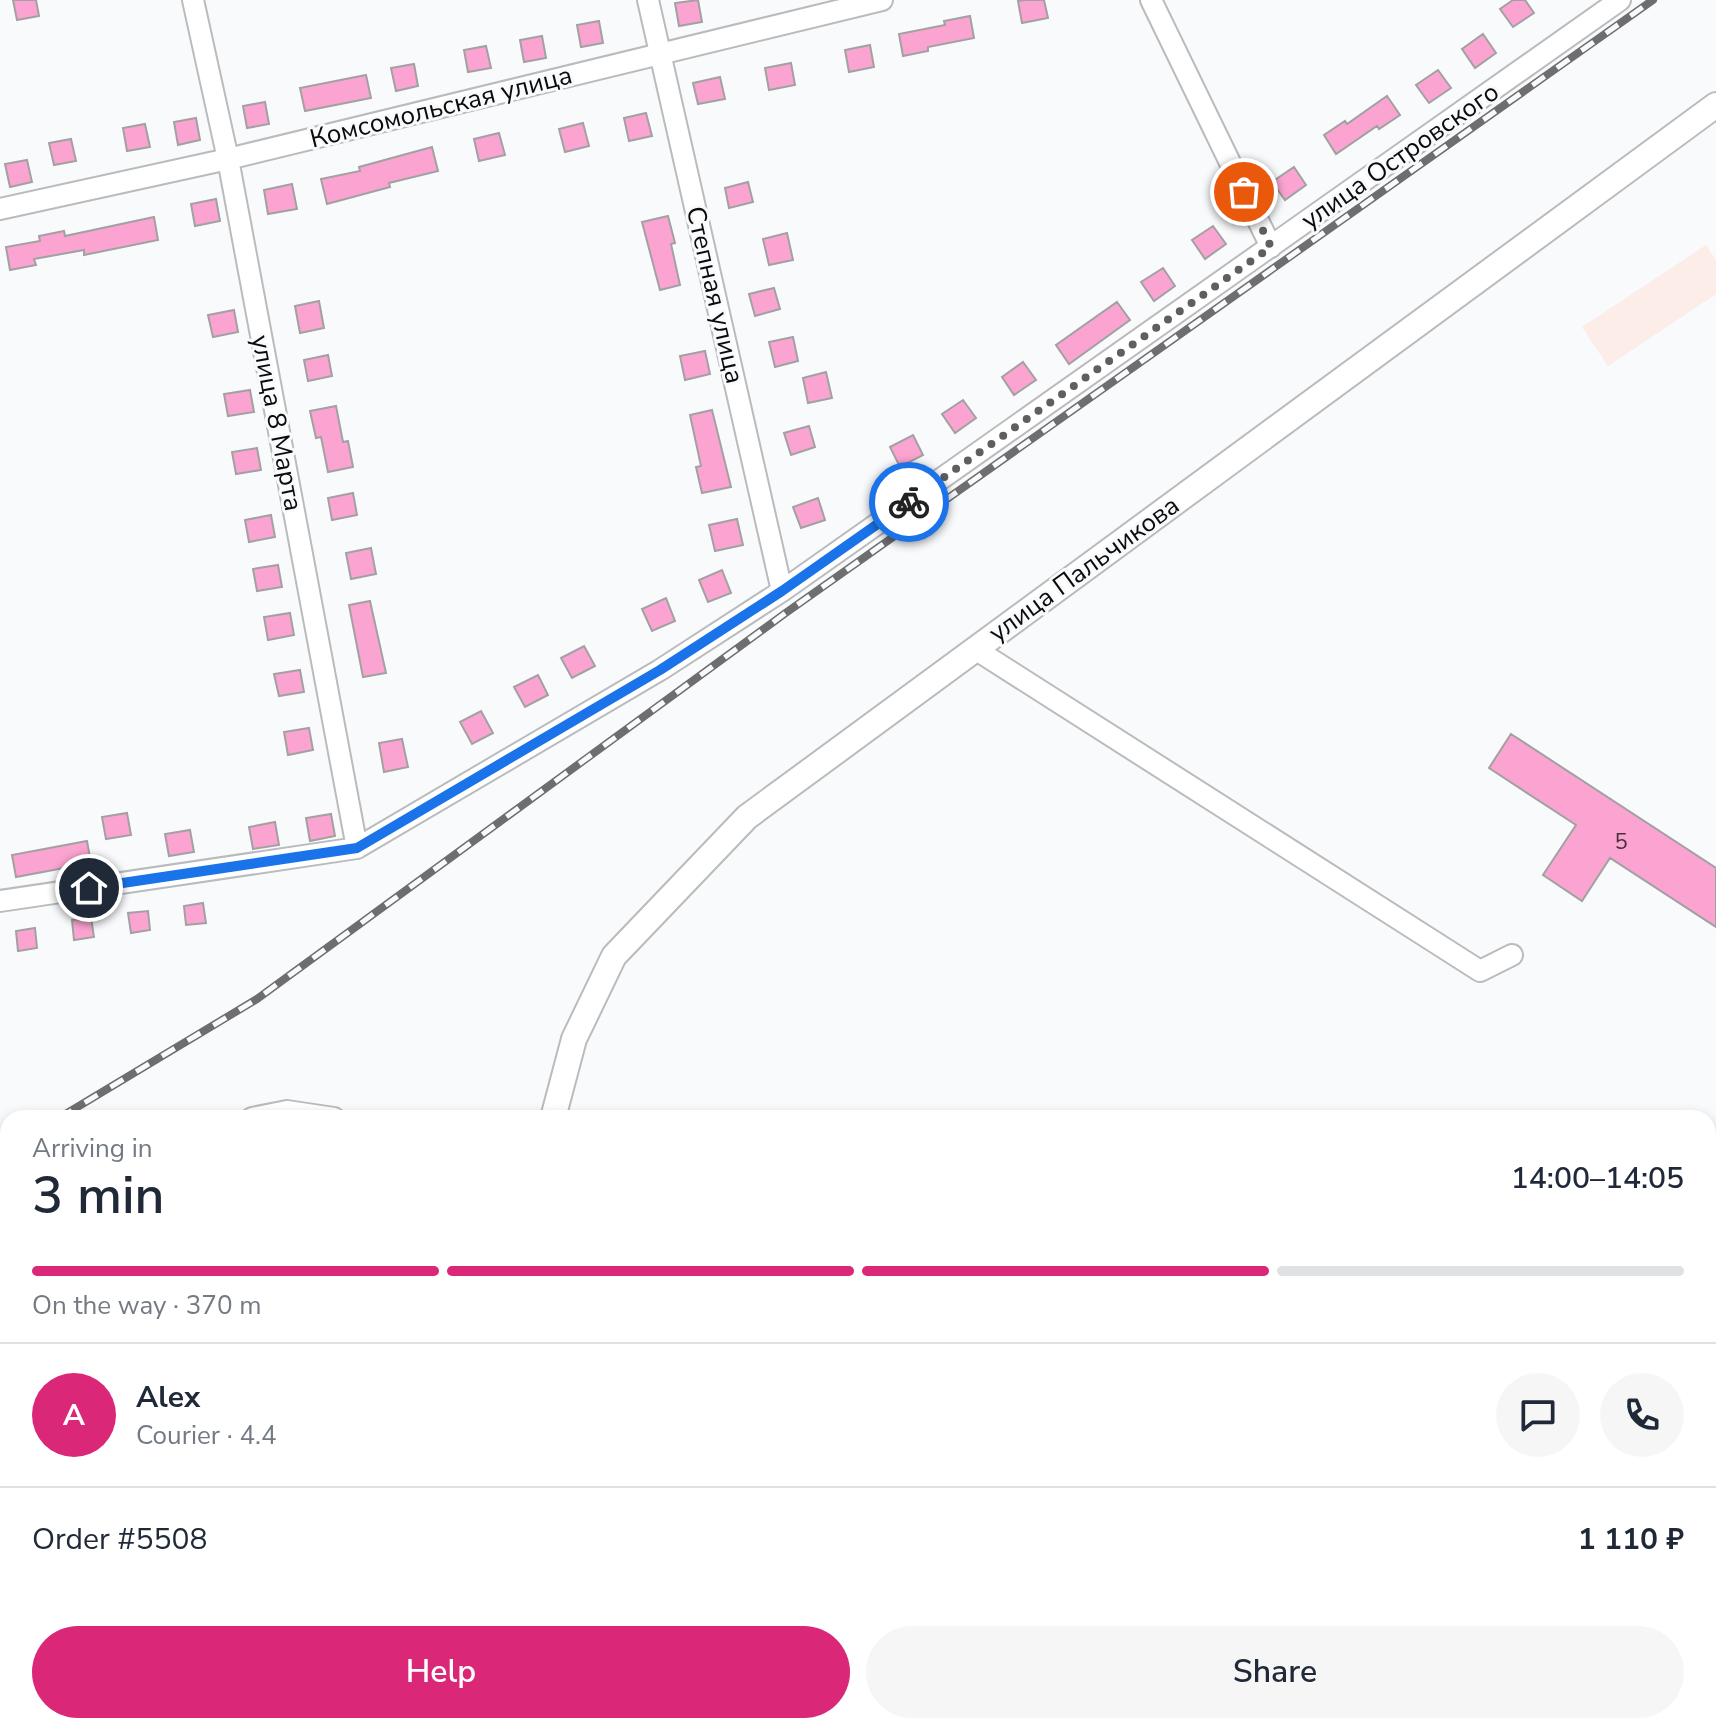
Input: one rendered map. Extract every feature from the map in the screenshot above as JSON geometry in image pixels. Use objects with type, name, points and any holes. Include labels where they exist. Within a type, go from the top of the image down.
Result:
[{"type":"street","name":"улица 8 Марта","points":[[193,0],[228,159],[357,848]]},
{"type":"street","name":"Степная улица","points":[[648,0],[782,591]]},
{"type":"street","name":"Комсомольская улица","points":[[0,209],[228,159],[882,0]]},
{"type":"street","points":[[1151,0],[1271,247]]},
{"type":"street","name":"улица Островского","points":[[0,901],[357,848],[660,670],[782,591],[1620,0]]},
{"type":"street","name":"улица Пальчикова","points":[[555,1110],[574,1039],[614,956],[747,817],[1716,105]]},
{"type":"street","points":[[975,649],[1480,971],[1512,955]]},
{"type":"shaded area","points":[[1706,245],[1716,260],[1716,294],[1608,366],[1582,327]]},
{"type":"building","points":[[13,0],[36,0],[39,16],[17,20]]},
{"type":"building","points":[[698,0],[702,22],[679,26],[675,3]]},
{"type":"building","points":[[1044,0],[1048,18],[1022,23],[1018,1]]},
{"type":"building","points":[[1513,0],[1525,0],[1534,13],[1513,27],[1500,9]]},
{"type":"building","points":[[970,16],[974,38],[928,47],[928,51],[903,56],[899,34],[945,25],[944,21]]},
{"type":"building","points":[[599,21],[603,43],[581,47],[577,25]]},
{"type":"building","points":[[1483,34],[1496,53],[1475,68],[1462,49]]},
{"type":"building","points":[[542,36],[546,58],[524,62],[520,40]]},
{"type":"building","points":[[870,45],[874,67],[849,72],[845,50]]},
{"type":"building","points":[[486,46],[491,68],[468,72],[464,50]]},
{"type":"building","points":[[791,63],[795,85],[769,90],[765,68]]},
{"type":"building","points":[[414,64],[418,86],[396,91],[391,68]]},
{"type":"building","points":[[1438,70],[1451,88],[1429,103],[1416,85]]},
{"type":"building","points":[[366,75],[371,98],[305,111],[300,88]]},
{"type":"building","points":[[720,77],[725,99],[698,104],[693,83]]},
{"type":"building","points":[[1387,96],[1400,115],[1379,129],[1377,126],[1336,154],[1324,135],[1345,121],[1347,124]]},
{"type":"building","points":[[265,102],[269,124],[247,128],[243,106]]},
{"type":"building","points":[[646,113],[652,136],[629,141],[624,118]]},
{"type":"building","points":[[196,118],[200,140],[178,145],[174,122]]},
{"type":"building","points":[[583,123],[589,146],[565,152],[559,129]]},
{"type":"building","points":[[145,124],[150,147],[127,151],[123,128]]},
{"type":"building","points":[[499,133],[505,155],[479,161],[474,139]]},
{"type":"building","points":[[71,139],[76,161],[54,165],[49,143]]},
{"type":"building","points":[[432,147],[438,171],[389,183],[390,187],[327,204],[321,179],[360,171],[359,167]]},
{"type":"building","points":[[27,160],[32,182],[10,187],[5,164]]},
{"type":"building","points":[[1294,167],[1306,185],[1285,200],[1272,182]]},
{"type":"building","points":[[748,182],[753,202],[729,208],[725,188]]},
{"type":"building","points":[[292,184],[297,209],[268,214],[264,190]]},
{"type":"building","points":[[216,199],[220,221],[195,226],[191,204]]},
{"type":"building","points":[[668,216],[680,285],[660,290],[642,222]]},
{"type":"building","points":[[154,217],[158,240],[84,255],[84,250],[34,259],[36,265],[10,270],[6,247],[40,241],[39,236],[64,231],[65,236]]},
{"type":"building","points":[[1213,226],[1226,244],[1205,259],[1192,240]]},
{"type":"building","points":[[787,233],[793,260],[769,265],[763,239]]},
{"type":"building","points":[[1163,268],[1175,286],[1154,301],[1141,282]]},
{"type":"building","points":[[774,288],[780,309],[755,316],[749,294]]},
{"type":"building","points":[[319,301],[324,328],[300,333],[295,306]]},
{"type":"building","points":[[1117,302],[1130,320],[1069,364],[1056,345]]},
{"type":"building","points":[[234,310],[238,332],[213,337],[208,315]]},
{"type":"building","points":[[793,337],[798,361],[775,367],[769,342]]},
{"type":"building","points":[[705,351],[710,374],[685,380],[680,356]]},
{"type":"building","points":[[328,355],[332,376],[308,381],[304,360]]},
{"type":"building","points":[[1023,362],[1036,380],[1014,395],[1002,377]]},
{"type":"building","points":[[826,372],[832,398],[808,403],[803,378]]},
{"type":"building","points":[[250,390],[254,412],[228,416],[224,394]]},
{"type":"building","points":[[963,400],[976,418],[955,433],[942,414]]},
{"type":"building","points":[[336,406],[343,442],[348,441],[353,467],[328,472],[321,437],[316,438],[310,411]]},
{"type":"building","points":[[712,410],[731,487],[702,493],[696,467],[701,466],[690,415]]},
{"type":"building","points":[[809,426],[815,447],[791,455],[784,433]]},
{"type":"building","points":[[913,435],[923,455],[900,467],[890,447]]},
{"type":"building","points":[[257,448],[261,470],[236,474],[232,452]]},
{"type":"building","points":[[353,493],[357,515],[332,520],[328,498]]},
{"type":"building","points":[[818,498],[825,520],[801,528],[793,507]]},
{"type":"building","points":[[271,515],[275,537],[249,542],[245,520]]},
{"type":"building","points":[[737,519],[743,545],[715,551],[709,525]]},
{"type":"building","points":[[371,548],[376,574],[351,579],[346,553]]},
{"type":"building","points":[[278,565],[282,587],[257,591],[253,569]]},
{"type":"building","points":[[722,570],[731,593],[708,602],[699,580]]},
{"type":"building","points":[[666,598],[675,621],[652,631],[642,609]]},
{"type":"building","points":[[370,601],[386,673],[363,677],[349,605]]},
{"type":"building","points":[[290,613],[294,635],[268,640],[264,617]]},
{"type":"building","points":[[584,646],[595,666],[572,678],[561,658]]},
{"type":"building","points":[[300,670],[304,692],[279,696],[274,674]]},
{"type":"building","points":[[538,675],[548,695],[525,707],[514,687]]},
{"type":"building","points":[[481,711],[493,733],[472,744],[460,722]]},
{"type":"building","points":[[309,728],[313,750],[288,755],[284,732]]},
{"type":"building","points":[[1511,734],[1716,868],[1716,927],[1610,858],[1582,901],[1543,875],[1576,825],[1489,768]]},
{"type":"building","points":[[402,739],[408,767],[384,772],[379,743]]},
{"type":"building","points":[[127,813],[131,835],[106,839],[102,817]]},
{"type":"building","points":[[331,814],[335,836],[310,841],[306,818]]},
{"type":"building","points":[[275,822],[279,845],[253,849],[249,827]]},
{"type":"building","points":[[190,830],[194,852],[169,856],[165,834]]},
{"type":"building","points":[[87,841],[91,863],[16,877],[12,855]]},
{"type":"building","points":[[203,903],[206,923],[186,925],[184,906]]},
{"type":"building","points":[[148,911],[150,930],[131,933],[128,913]]},
{"type":"building","points":[[91,918],[94,937],[74,940],[72,920]]},
{"type":"building","points":[[35,928],[37,948],[18,951],[16,931]]},
{"type":"railway","points":[[72,1110],[257,999],[787,612],[1653,0]]},
{"type":"way so far","points":[[909,502],[1271,247],[1244,192]]},
{"type":"route","points":[[89,888],[357,848],[660,670],[782,591],[909,502]]}]
